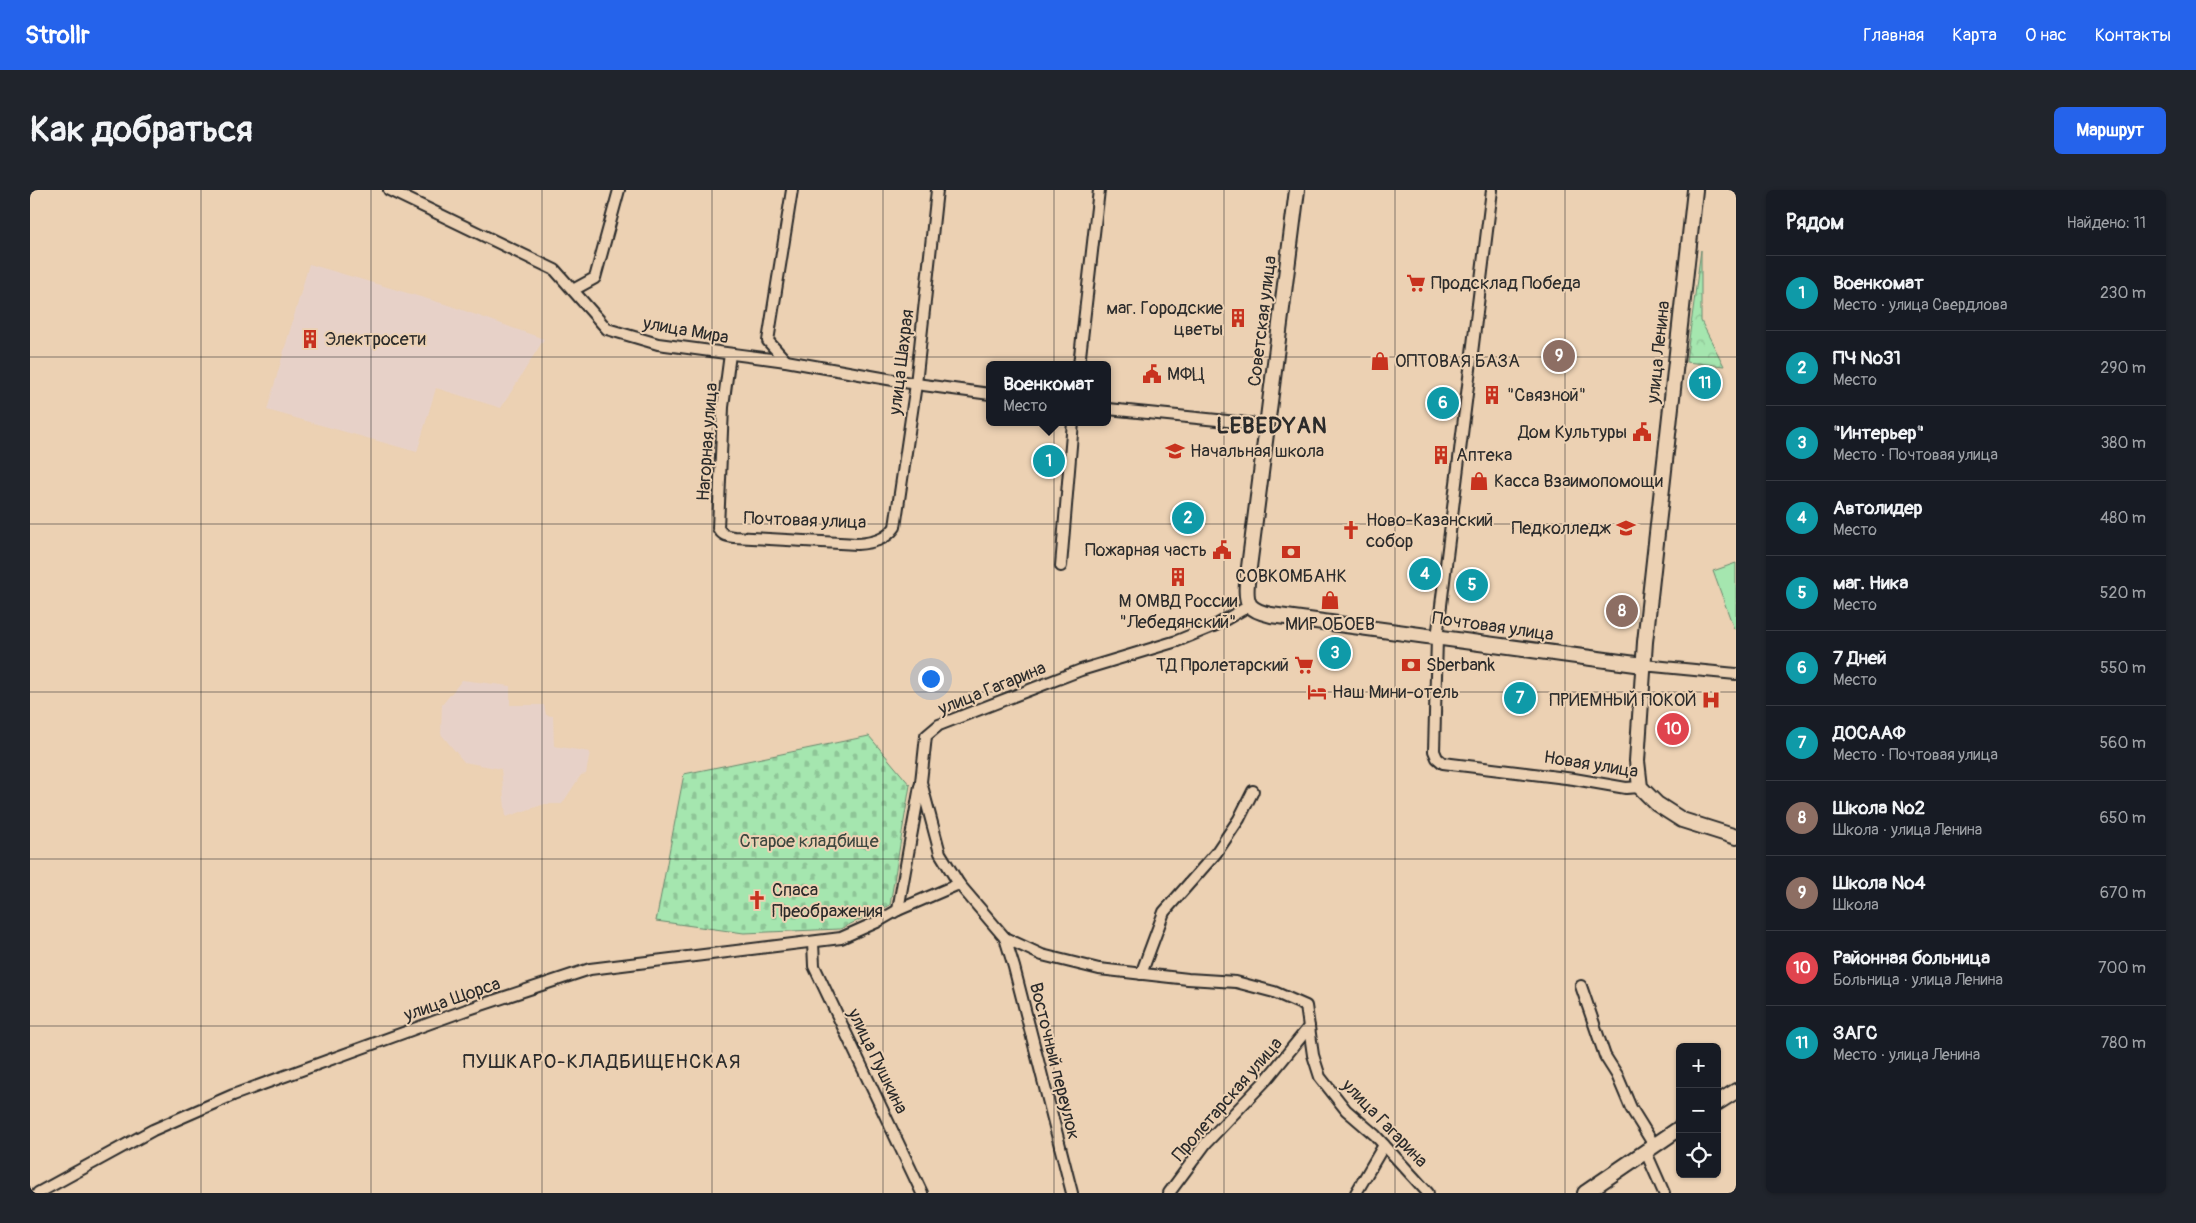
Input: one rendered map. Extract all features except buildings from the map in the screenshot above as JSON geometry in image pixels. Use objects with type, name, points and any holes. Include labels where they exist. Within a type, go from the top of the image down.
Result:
[{"type":"main road","name":"Советская улица","points":[[1249,606],[1246,593],[1297,190]]},
{"type":"main road","name":"улица Ленина","points":[[1640,788],[1637,761],[1643,665],[1695,190]]},
{"type":"main road","name":"Почтовая улица","points":[[1249,606],[1252,610],[1271,615],[1643,665]]},
{"type":"main road","name":"Новая улица","points":[[1640,788],[1657,804],[1682,820],[1736,838]]},
{"type":"main road","points":[[1721,1100],[1736,1091]]},
{"type":"main road","points":[[1585,1193],[1676,1131]]},
{"type":"street","name":"улица Мира","points":[[389,190],[405,193],[555,270],[607,329],[658,344],[786,361],[916,384],[986,393]]},
{"type":"street","points":[[573,290],[595,278],[619,190]]},
{"type":"street","points":[[786,361],[768,341],[792,190]]},
{"type":"street","name":"улица Шахрая","points":[[889,536],[895,527],[916,384],[937,190]]},
{"type":"street","points":[[1080,361],[1099,190]]},
{"type":"street","points":[[1437,638],[1492,190]]},
{"type":"street","name":"Нагорная улица","points":[[720,532],[718,528],[723,407],[730,354]]},
{"type":"street","points":[[1111,409],[1267,425]]},
{"type":"street","points":[[1061,566],[1074,426]]},
{"type":"street","name":"Почтовая улица","points":[[720,532],[726,536],[734,537],[857,544],[871,543],[889,536]]},
{"type":"street","name":"улица Гагарина","points":[[1249,606],[1216,625],[1177,641],[1081,670],[939,725],[926,736],[921,782],[940,853],[959,884],[1004,938],[1042,955],[1099,969],[1188,980],[1236,982],[1274,992],[1306,1006],[1314,1056],[1320,1077],[1346,1110],[1384,1145],[1423,1191]]},
{"type":"street","name":"Новая улица","points":[[1437,638],[1434,751],[1437,758],[1443,763],[1574,778],[1626,788],[1640,788]]},
{"type":"street","name":"Почтовая улица","points":[[1643,665],[1736,674]]},
{"type":"street","points":[[898,910],[921,782]]},
{"type":"street","points":[[1141,974],[1164,912],[1216,853],[1239,819],[1253,791]]},
{"type":"street","name":"улица Щорса","points":[[38,1193],[153,1130],[233,1095],[384,1039],[572,975],[590,969],[841,938],[877,922],[898,910],[959,884]]},
{"type":"street","name":"Восточный переулок","points":[[1004,938],[1014,967],[1072,1193]]},
{"type":"street","name":"улица Пушкина","points":[[812,942],[814,966],[922,1193]]},
{"type":"street","points":[[1581,986],[1599,1043],[1617,1075],[1650,1148],[1664,1193]]},
{"type":"street","name":"Пролетарская улица","points":[[1169,1193],[1206,1143],[1267,1080],[1309,1026]]},
{"type":"street","points":[[1356,1193],[1384,1145]]},
{"type":"shaded area","points":[[309,264],[448,305],[544,339],[501,408],[436,388],[417,452],[267,410]]},
{"type":"shaded area","points":[[462,680],[510,686],[510,705],[544,705],[546,715],[553,716],[554,746],[590,752],[586,774],[581,775],[562,804],[545,804],[506,817],[501,769],[464,762],[441,734],[442,705]]},
{"type":"green space","points":[[1701,250],[1701,321],[1724,366],[1686,362]]},
{"type":"green space","points":[[1736,563],[1736,628],[1734,629],[1713,571]]},
{"type":"green space","name":"Старое кладбище","points":[[869,736],[910,785],[890,905],[840,929],[744,933],[656,921],[684,774]]},
{"type":"place","name":"Продсклад Победа","points":[[1416,283]]},
{"type":"place","name":"маг. Городские цветы","points":[[1238,318]]},
{"type":"place","name":"Электросети","points":[[310,339]]},
{"type":"place","name":"Школа №4","points":[[1559,356]]},
{"type":"place","name":"ОПТОВАЯ БАЗА","points":[[1380,361]]},
{"type":"place","name":"МФЦ","points":[[1152,374]]},
{"type":"place","name":"ЗАГС","points":[[1705,383]]},
{"type":"place","name":"\"Связной\"","points":[[1492,395]]},
{"type":"place","name":"7 Дней","points":[[1443,403]]},
{"type":"place","name":"Дом Культуры","points":[[1642,432]]},
{"type":"place","name":"Начальная школа","points":[[1175,451]]},
{"type":"place","name":"Аптека","points":[[1441,455]]},
{"type":"place","name":"Военкомат","points":[[1049,461]]},
{"type":"place","name":"Касса Взаимопомощи","points":[[1479,481]]},
{"type":"place","name":"ПЧ №31","points":[[1188,518]]},
{"type":"place","name":"Педколледж","points":[[1626,528]]},
{"type":"place","name":"Ново-Казанский собор","points":[[1351,530]]},
{"type":"place","name":"Пожарная часть","points":[[1222,550]]},
{"type":"place","name":"СОВКОМБАНК","points":[[1291,552]]},
{"type":"place","name":"Автолидер","points":[[1425,574]]},
{"type":"place","name":"М ОМВД России \"Лебедянский\"","points":[[1178,577]]},
{"type":"place","name":"маг. Ника","points":[[1472,585]]},
{"type":"place","name":"МИР ОБОЕВ","points":[[1330,600]]},
{"type":"place","name":"Школа №2","points":[[1622,611]]},
{"type":"place","name":"\"Интерьер\"","points":[[1335,653]]},
{"type":"place","name":"ТД Пролетарский","points":[[1304,665]]},
{"type":"place","name":"Sberbank","points":[[1411,665]]},
{"type":"place","name":"Наш Мини-отель","points":[[1317,692]]},
{"type":"place","name":"ДОСААФ","points":[[1520,698]]},
{"type":"place","name":"ПРИЕМНЫЙ ПОКОЙ","points":[[1711,700]]},
{"type":"place","name":"Районная больница","points":[[1673,729]]},
{"type":"place","name":"Спаса Преображения","points":[[757,900]]},
{"type":"district","name":"LEBEDYAN","points":[[1272,425]]},
{"type":"district","name":"ПУШКАРО-КЛАДБИЩЕНСКАЯ","points":[[602,1061]]}]
